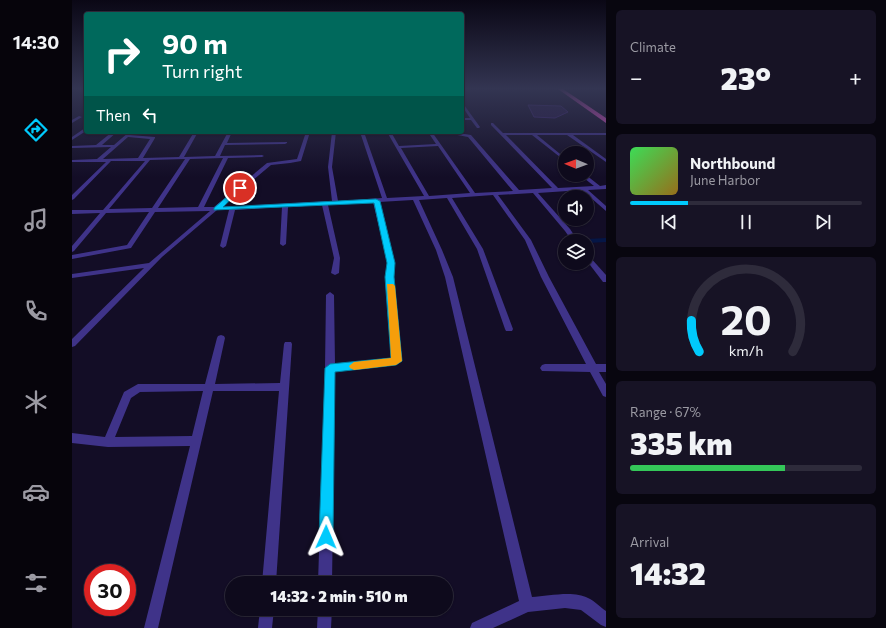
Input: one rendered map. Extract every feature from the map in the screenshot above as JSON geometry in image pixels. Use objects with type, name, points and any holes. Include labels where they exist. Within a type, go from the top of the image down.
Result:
[{"type":"street","points":[[464,119],[472,119],[478,127]]},
{"type":"street","points":[[492,124],[557,190]]},
{"type":"street","points":[[72,131],[84,129]]},
{"type":"street","points":[[72,139],[84,130]]},
{"type":"street","points":[[98,146],[113,134]]},
{"type":"street","points":[[181,158],[195,134]]},
{"type":"street","points":[[216,157],[229,134]]},
{"type":"street","points":[[72,344],[152,264],[268,164],[299,160],[307,134]]},
{"type":"street","points":[[334,134],[330,167],[335,203]]},
{"type":"street","points":[[363,134],[385,200]]},
{"type":"street","points":[[390,134],[428,198]]},
{"type":"street","points":[[431,134],[474,195]]},
{"type":"street","points":[[456,134],[469,136],[518,192]]},
{"type":"street","points":[[501,134],[606,134]]},
{"type":"street","points":[[533,134],[558,154]]},
{"type":"street","points":[[568,134],[606,161]]},
{"type":"street","points":[[99,160],[126,136],[153,138],[140,159]]},
{"type":"street","points":[[223,144],[285,143]]},
{"type":"street","points":[[397,147],[438,145]]},
{"type":"street","points":[[72,146],[115,146]]},
{"type":"street","points":[[72,153],[79,146]]},
{"type":"street","points":[[72,161],[262,156]]},
{"type":"street","points":[[200,209],[226,157]]},
{"type":"street","points":[[72,257],[129,247],[188,158]]},
{"type":"street","points":[[72,250],[149,159]]},
{"type":"street","points":[[72,198],[110,160]]},
{"type":"street","points":[[591,182],[598,188]]},
{"type":"street","points":[[72,212],[153,211],[285,206],[606,187]]},
{"type":"street","points":[[583,188],[606,209]]},
{"type":"street","points":[[534,191],[571,234]]},
{"type":"street","points":[[495,194],[528,240],[606,393]]},
{"type":"street","points":[[449,197],[480,249],[509,329]]},
{"type":"street","points":[[415,198],[432,238],[439,250],[449,277],[527,605]]},
{"type":"street","points":[[330,368],[396,361],[390,277],[391,263],[376,201]]},
{"type":"street","points":[[325,204],[337,258],[335,273]]},
{"type":"street","points":[[283,244],[285,206]]},
{"type":"street","points":[[223,246],[232,208]]},
{"type":"street","points":[[72,276],[152,264]]},
{"type":"street","points":[[594,265],[606,280]]},
{"type":"street","points":[[325,576],[330,368],[330,295]]},
{"type":"street","points":[[151,628],[221,338]]},
{"type":"street","points":[[270,576],[288,344]]},
{"type":"street","points":[[545,368],[606,368]]},
{"type":"street","points":[[108,442],[127,395],[132,390],[148,388],[284,386]]},
{"type":"street","points":[[72,438],[108,442],[195,441]]},
{"type":"street","points":[[477,628],[527,605],[564,601],[584,604],[606,620]]},
{"type":"street","points":[[265,628],[266,616]]},
{"type":"street","points":[[324,628],[325,616]]},
{"type":"waterway","points":[[594,241],[606,240]]},
{"type":"slow traffic","points":[[354,366],[396,361],[390,286]]},
{"type":"route","points":[[240,188],[216,209],[376,201],[391,263],[390,277],[396,361],[330,368],[326,537]]}]
